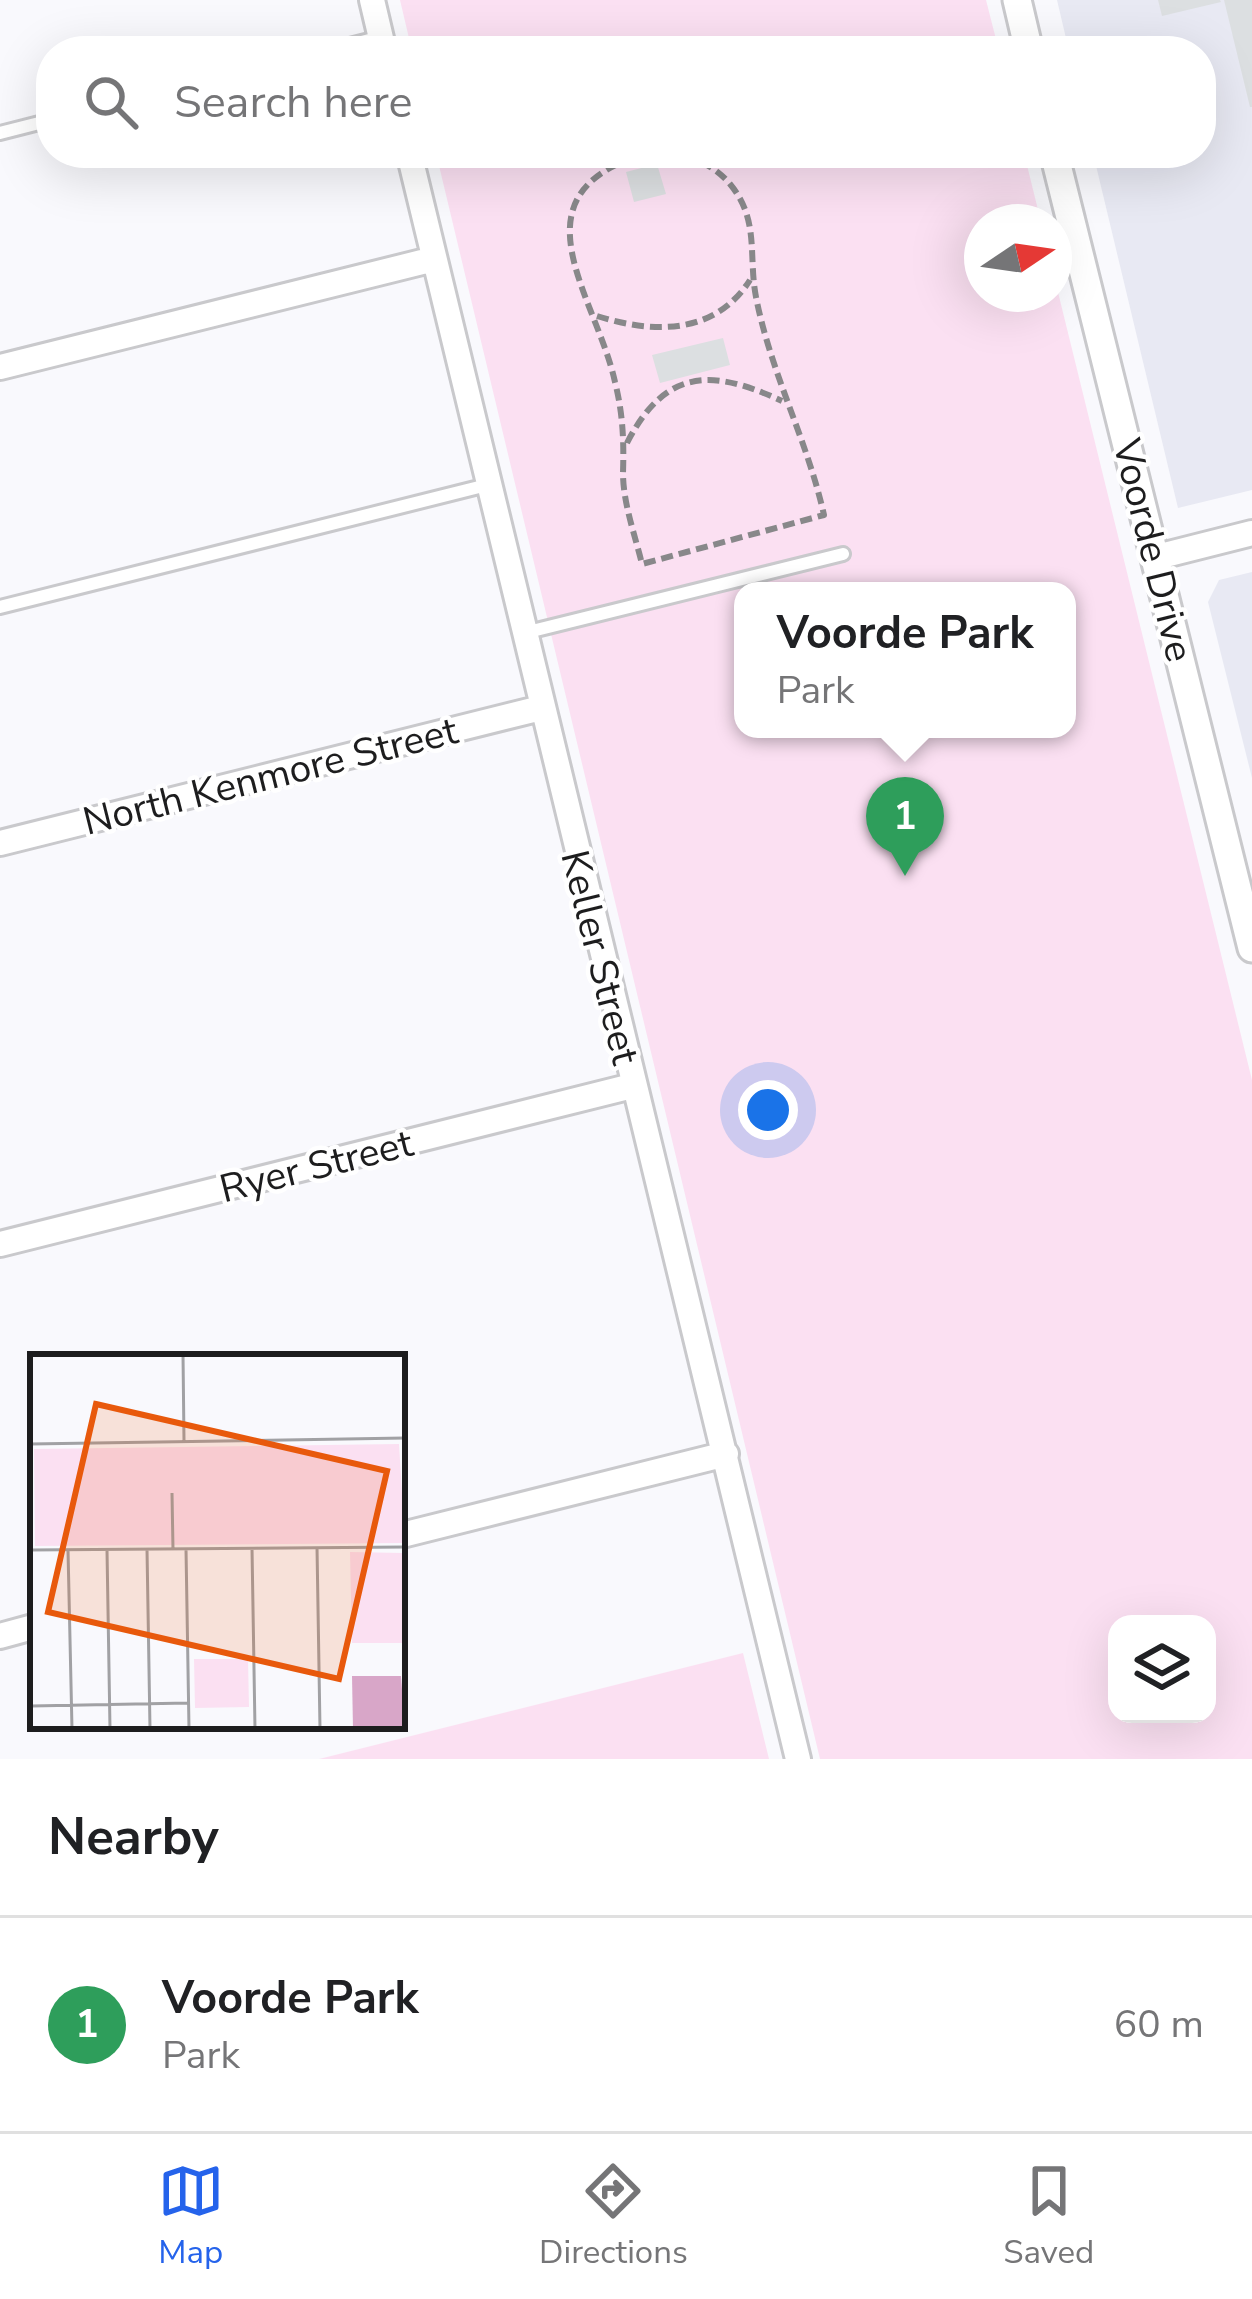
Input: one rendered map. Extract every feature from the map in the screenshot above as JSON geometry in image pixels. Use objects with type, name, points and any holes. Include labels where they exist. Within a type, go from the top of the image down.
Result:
[{"type":"street","points":[[372,0],[380,36]]},
{"type":"street","points":[[1017,0],[1025,36]]},
{"type":"street","name":"Keller Street","points":[[413,168],[798,1759]]},
{"type":"street","name":"Voorde Drive","points":[[1058,168],[1252,948]]},
{"type":"street","points":[[0,367],[434,259]]},
{"type":"street","points":[[1157,556],[1252,533]]},
{"type":"street","name":"North Kenmore Street","points":[[0,843],[541,708]]},
{"type":"street","name":"Ryer Street","points":[[0,1244],[632,1086]]},
{"type":"street","points":[[405,1534],[726,1454]]},
{"type":"street","points":[[0,1636],[30,1629]]},
{"type":"lane","points":[[0,133],[36,124]]},
{"type":"lane","points":[[0,607],[487,485]]},
{"type":"lane","points":[[523,633],[843,554]]},
{"type":"path","points":[[613,168],[575,208],[569,258],[594,316],[627,443],[623,473],[642,564],[824,515],[808,447],[782,401],[752,277],[749,214],[732,186],[713,168]]},
{"type":"path","points":[[594,316],[630,327],[686,326],[712,318],[738,298],[752,277]]},
{"type":"path","points":[[627,443],[657,399],[681,384],[712,377],[741,382],[782,401]]},
{"type":"shaded area","points":[[400,0],[986,0],[995,36],[408,36]]},
{"type":"shaded area","points":[[1057,0],[1252,0],[1252,490],[1178,508],[1097,168],[1216,168],[1216,36],[1065,36]]},
{"type":"shaded area","points":[[440,168],[1028,168],[1037,204],[964,204],[964,312],[1063,312],[1252,1080],[1252,1759],[820,1759]]},
{"type":"shaded area","points":[[1252,572],[1252,778],[1208,602],[1219,580]]},
{"type":"shaded area","points":[[743,1653],[769,1759],[319,1759]]},
{"type":"building","points":[[1158,0],[1220,0],[1221,2],[1162,16]]},
{"type":"building","points":[[1224,0],[1252,0],[1252,107],[1250,107]]},
{"type":"building","points":[[658,168],[666,194],[634,202],[626,172]]},
{"type":"building","points":[[723,338],[730,365],[660,383],[652,355]]},
{"type":"place","name":"Voorde Park","points":[[905,876]]}]
